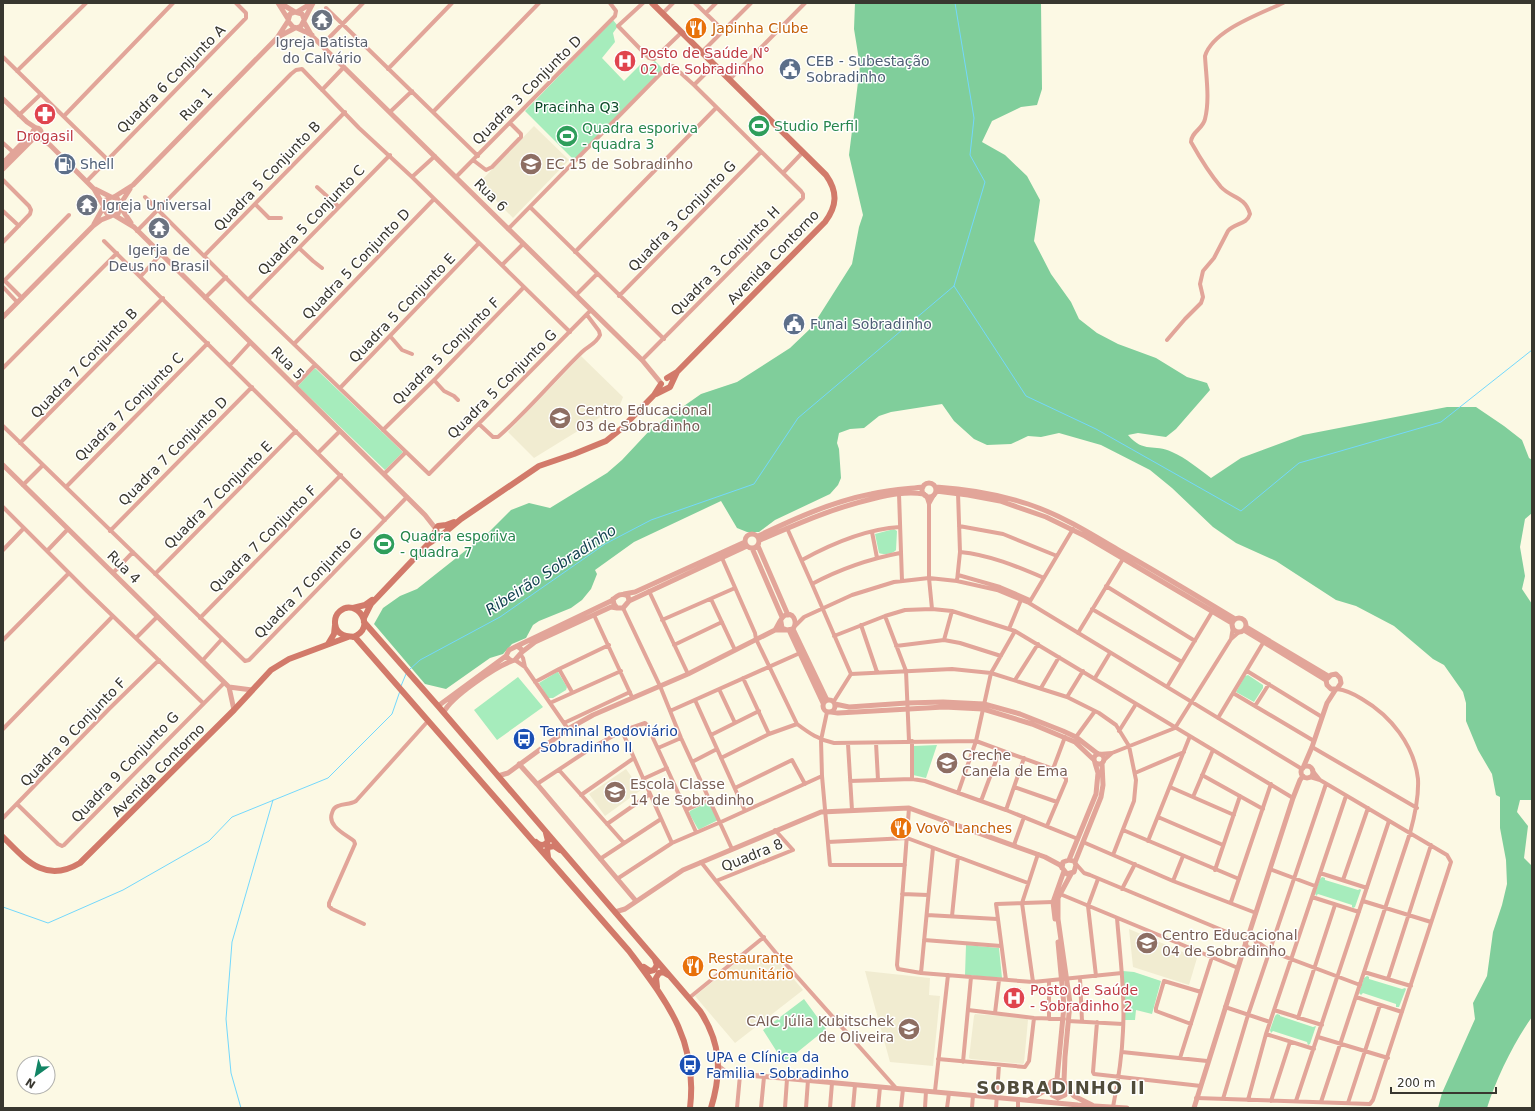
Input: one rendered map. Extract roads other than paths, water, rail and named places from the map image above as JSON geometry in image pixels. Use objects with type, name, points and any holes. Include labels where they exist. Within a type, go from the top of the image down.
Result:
[{"type":"main road","name":"Avenida Contorno","points":[[652,3],[826,175],[833,187],[834,201],[828,218],[665,383]]},
{"type":"main road","points":[[327,645],[334,634],[335,620],[340,612],[348,608],[365,605],[378,595],[428,544],[461,519],[539,466],[606,441],[621,429],[665,383]]},
{"type":"main road","points":[[428,544],[438,528],[461,519]]},
{"type":"main road","points":[[438,528],[444,527],[443,533]]},
{"type":"main road","points":[[351,637],[360,633],[362,630],[368,609],[378,595]]},
{"type":"main road","points":[[354,608],[358,610],[364,620],[700,1011],[711,1030],[717,1054],[718,1080],[711,1108]]},
{"type":"main road","points":[[335,625],[340,634],[355,637],[629,951],[658,990],[670,1008],[684,1037],[690,1066],[692,1093],[690,1108]]},
{"type":"main road","name":"Avenida Contorno","points":[[3,837],[27,861],[38,868],[46,870],[59,870],[76,866],[90,855],[234,710],[271,670],[281,664],[327,645],[351,637]]},
{"type":"main road","points":[[519,826],[538,844],[544,845],[548,841],[548,836],[544,828]]},
{"type":"main road","points":[[549,859],[547,850],[549,847],[554,846],[558,848],[576,866]]},
{"type":"main road","points":[[629,951],[650,971],[654,970],[657,965],[655,958]]},
{"type":"main road","points":[[658,990],[656,978],[659,973],[662,972],[671,976]]},
{"type":"street","points":[[17,71],[86,3]]},
{"type":"street","points":[[64,116],[173,3]]},
{"type":"street","name":"Quadra 6 Conjunto A","points":[[87,181],[241,24],[247,16],[236,3]]},
{"type":"street","points":[[279,3],[302,14],[304,20]]},
{"type":"street","points":[[279,3],[290,26],[296,28]]},
{"type":"street","points":[[278,38],[290,14],[312,3]]},
{"type":"street","points":[[278,38],[301,26],[312,3]]},
{"type":"street","points":[[322,45],[363,3]]},
{"type":"street","points":[[388,69],[452,3]]},
{"type":"street","points":[[433,112],[539,3]]},
{"type":"street","name":"Quadra 3 Conjunto D","points":[[456,177],[612,19],[616,14],[616,11],[610,3]]},
{"type":"street","points":[[643,3],[618,26],[649,58],[654,59],[682,32]]},
{"type":"street","points":[[663,13],[673,3]]},
{"type":"street","points":[[695,3],[724,31]]},
{"type":"street","points":[[706,13],[716,3]]},
{"type":"street","points":[[702,52],[751,3]]},
{"type":"street","points":[[729,80],[805,3]]},
{"type":"street","points":[[1167,340],[1201,303],[1203,297],[1200,284],[1203,272],[1214,258],[1228,231],[1230,228],[1247,220],[1250,214],[1248,207],[1243,200],[1226,192],[1211,175],[1191,142],[1192,135],[1204,125],[1206,117],[1208,104],[1205,56],[1207,50],[1210,45],[1225,32],[1283,3]]},
{"type":"street","points":[[326,8],[478,156]]},
{"type":"street","name":"Rua 6","points":[[304,20],[312,36]]},
{"type":"street","name":"Rua 6","points":[[296,28],[312,36],[322,45],[665,383]]},
{"type":"street","name":"Rua 1","points":[[131,187],[278,38]]},
{"type":"street","points":[[3,56],[107,159]]},
{"type":"street","points":[[694,85],[714,65]]},
{"type":"street","points":[[508,229],[667,68],[673,66],[783,173],[803,152]]},
{"type":"street","points":[[322,90],[344,67]]},
{"type":"street","points":[[136,229],[158,209],[291,74],[296,70],[302,69],[359,128],[390,155],[570,332]]},
{"type":"street","points":[[390,112],[412,91]]},
{"type":"street","points":[[19,115],[41,94]]},
{"type":"street","points":[[3,99],[87,181],[94,189],[106,213],[136,229]]},
{"type":"street","points":[[575,252],[716,108]]},
{"type":"street","name":"Quadra 5 Conjunto B","points":[[204,256],[345,112]]},
{"type":"street","points":[[473,160],[486,170],[492,167],[521,137],[521,134],[510,123]]},
{"type":"street","points":[[3,163],[36,132]]},
{"type":"street","points":[[3,169],[36,132]]},
{"type":"street","points":[[3,143],[13,152]]},
{"type":"street","name":"Quadra 3 Conjunto G","points":[[619,296],[761,152]]},
{"type":"street","name":"Quadra 5 Conjunto C","points":[[248,300],[390,155]]},
{"type":"street","points":[[412,177],[435,156]]},
{"type":"street","name":"Quadra 3 Conjunto H","points":[[642,360],[802,199],[803,194],[801,191],[783,173]]},
{"type":"street","points":[[3,180],[31,208],[30,214],[3,242]]},
{"type":"street","points":[[93,226],[106,200],[131,187]]},
{"type":"street","points":[[3,317],[93,226],[101,220],[118,214],[131,187]]},
{"type":"street","points":[[317,187],[340,207]]},
{"type":"street","points":[[94,189],[119,200],[121,206],[136,229]]},
{"type":"street","points":[[145,197],[248,300],[406,452],[384,474]]},
{"type":"street","name":"Quadra 5 Conjunto D","points":[[294,344],[434,199]]},
{"type":"street","points":[[255,204],[269,218],[281,218]]},
{"type":"street","points":[[530,207],[664,339]]},
{"type":"street","points":[[3,211],[19,226]]},
{"type":"street","points":[[22,298],[4,279],[69,215]]},
{"type":"street","name":"Rua 5","points":[[136,229],[438,528]]},
{"type":"street","points":[[104,241],[141,276],[385,520]]},
{"type":"street","name":"Quadra 5 Conjunto E","points":[[340,388],[479,243]]},
{"type":"street","points":[[502,265],[523,244]]},
{"type":"street","points":[[299,248],[322,268]]},
{"type":"street","points":[[3,368],[117,253]]},
{"type":"street","points":[[141,276],[161,254]]},
{"type":"street","points":[[576,295],[597,274]]},
{"type":"street","points":[[205,298],[226,278]]},
{"type":"street","name":"Quadra 5 Conjunto F","points":[[383,430],[434,380],[524,287]]},
{"type":"street","points":[[3,288],[18,302]]},
{"type":"street","points":[[8,293],[13,288]]},
{"type":"street","name":"Quadra 7 Conjunto B","points":[[20,443],[163,298]]},
{"type":"street","name":"Quadra 5 Conjunto G","points":[[406,452],[429,474],[591,310]]},
{"type":"street","points":[[479,424],[493,437],[498,438],[533,404],[583,351],[595,343],[600,335],[599,330],[587,315]]},
{"type":"street","points":[[390,336],[402,350],[412,354]]},
{"type":"street","name":"Quadra 7 Conjunto C","points":[[66,487],[208,343]]},
{"type":"street","points":[[230,365],[250,343]]},
{"type":"street","points":[[295,386],[315,365]]},
{"type":"street","points":[[434,380],[444,390],[458,400]]},
{"type":"street","name":"Quadra 7 Conjunto D","points":[[110,530],[252,387]]},
{"type":"street","points":[[3,426],[222,639],[202,660]]},
{"type":"street","points":[[318,453],[340,431]]},
{"type":"street","name":"Quadra 7 Conjunto E","points":[[155,574],[296,432]]},
{"type":"street","name":"Rua 4","points":[[3,465],[229,687]]},
{"type":"street","points":[[24,485],[43,465]]},
{"type":"street","name":"Quadra 7 Conjunto F","points":[[200,618],[341,475]]},
{"type":"street","points":[[759,538],[808,513],[834,504],[870,494],[923,487],[929,483],[935,491],[985,497],[1017,506],[1046,517],[1073,530],[1123,558],[1212,612],[1233,623]]},
{"type":"street","points":[[923,487],[922,491],[925,494],[929,504],[929,578],[932,609]]},
{"type":"street","points":[[759,538],[847,505],[899,494],[925,494],[956,488],[997,495],[1029,505],[1081,527],[1263,643],[1327,681]]},
{"type":"street","points":[[929,504],[935,491]]},
{"type":"street","points":[[957,581],[960,552],[958,493]]},
{"type":"street","points":[[899,494],[902,581]]},
{"type":"street","name":"Quadra 7 Conjunto G","points":[[222,639],[244,661],[247,661],[406,497]]},
{"type":"street","points":[[3,507],[203,703]]},
{"type":"street","points":[[959,526],[1004,534],[1057,556]]},
{"type":"street","points":[[802,560],[817,552],[857,536],[900,527]]},
{"type":"street","points":[[3,550],[24,528]]},
{"type":"street","points":[[787,528],[851,674]]},
{"type":"street","points":[[47,551],[68,529]]},
{"type":"street","points":[[1030,602],[1073,530]]},
{"type":"street","points":[[872,532],[877,558]]},
{"type":"street","points":[[746,544],[746,538],[749,534],[753,534],[759,538]]},
{"type":"street","points":[[759,538],[758,546],[791,616],[796,620],[791,629],[800,653],[825,701]]},
{"type":"street","points":[[746,544],[752,548],[782,620],[781,625],[791,629],[825,701],[824,709],[829,712],[838,713],[943,702],[984,707],[1020,714],[1076,737],[1098,754],[1103,756],[1103,785],[1101,797],[1081,840],[1068,860],[1062,864],[1063,870],[1053,902],[1064,979]]},
{"type":"street","points":[[624,608],[629,601],[722,558],[746,544]]},
{"type":"street","points":[[438,706],[506,656],[509,650],[617,596],[634,592],[746,544]]},
{"type":"street","points":[[752,548],[758,546]]},
{"type":"street","points":[[113,573],[133,552]]},
{"type":"street","points":[[960,552],[993,558],[1044,578]]},
{"type":"street","points":[[812,584],[835,572],[877,558],[900,553]]},
{"type":"street","points":[[722,558],[755,633],[756,639],[797,724],[808,733],[821,740],[834,743],[976,741],[1053,769],[1066,778],[1066,781],[1047,826]]},
{"type":"street","points":[[1078,633],[1123,558]]},
{"type":"street","points":[[3,640],[69,573]]},
{"type":"street","points":[[958,575],[994,584],[1030,602],[1110,653],[1226,723],[1307,768],[1326,784],[1431,845],[1450,858],[1450,866],[1388,1058],[1373,1100],[1370,1104],[1196,1098]]},
{"type":"street","points":[[564,723],[631,695],[660,686],[688,674],[775,630],[791,629],[804,617],[852,595],[894,582],[929,578],[957,581],[996,590],[1030,602]]},
{"type":"street","points":[[1106,586],[1195,640]]},
{"type":"street","points":[[662,620],[735,588]]},
{"type":"street","points":[[649,591],[688,674]]},
{"type":"street","points":[[624,594],[628,596],[629,601]]},
{"type":"street","points":[[613,599],[617,608]]},
{"type":"street","points":[[711,599],[735,650]]},
{"type":"street","points":[[1009,629],[1021,600]]},
{"type":"street","points":[[444,712],[446,706],[462,693],[502,665],[513,660],[535,642],[611,607],[624,608]]},
{"type":"street","points":[[624,608],[660,686],[681,738],[732,848]]},
{"type":"street","points":[[1092,608],[1182,662]]},
{"type":"street","points":[[834,636],[885,616],[905,610],[932,609],[952,611],[1015,630],[1293,798]]},
{"type":"street","points":[[944,640],[952,611]]},
{"type":"street","points":[[1167,687],[1212,612]]},
{"type":"street","points":[[594,615],[631,695]]},
{"type":"street","points":[[3,729],[113,616]]},
{"type":"street","points":[[775,630],[782,620],[791,616],[804,617]]},
{"type":"street","points":[[885,616],[906,671],[912,779]]},
{"type":"street","points":[[136,638],[157,617]]},
{"type":"street","points":[[1231,640],[1233,623],[1239,618],[1243,620],[1243,630]]},
{"type":"street","points":[[674,645],[722,622]]},
{"type":"street","points":[[861,625],[877,672]]},
{"type":"street","points":[[958,793],[976,741],[991,673],[1015,630]]},
{"type":"street","points":[[1078,1106],[1074,1096],[1064,1081],[1066,1020],[1064,979],[1058,919],[1058,898],[1076,869],[1075,863],[1081,840],[1096,794],[1098,774],[1094,761],[1095,756],[1098,754],[1112,753],[1175,728],[1231,640],[1243,630]]},
{"type":"street","points":[[1243,630],[1327,681],[1331,689],[1350,692]]},
{"type":"street","points":[[896,646],[944,640],[960,643],[1001,656]]},
{"type":"street","points":[[1218,718],[1263,643]]},
{"type":"street","points":[[1015,680],[1038,644]]},
{"type":"street","points":[[535,682],[609,645]]},
{"type":"street","points":[[517,646],[521,649],[525,667],[568,729]]},
{"type":"street","points":[[670,711],[800,653]]},
{"type":"street","points":[[1094,678],[1110,653]]},
{"type":"street","points":[[506,656],[508,660],[513,660],[525,667]]},
{"type":"street","points":[[1041,688],[1059,657]]},
{"type":"street","name":"Quadra 9 Conjunto F","points":[[3,818],[159,660]]},
{"type":"street","points":[[559,669],[572,692]]},
{"type":"street","points":[[851,674],[952,669],[991,673],[1067,697],[1095,711],[1116,725],[1129,746],[1136,780],[1134,800],[1113,855]]},
{"type":"street","points":[[1247,670],[1322,717]]},
{"type":"street","points":[[550,703],[621,671]]},
{"type":"street","points":[[1067,697],[1083,671]]},
{"type":"street","points":[[851,674],[835,702],[835,709],[829,712],[821,740],[822,776],[830,865],[905,865]]},
{"type":"street","points":[[1321,1102],[1410,833],[1417,808],[1418,778],[1412,757],[1398,730],[1379,710],[1350,692],[1341,683],[1340,678],[1336,674],[1327,681]]},
{"type":"street","points":[[744,678],[769,734]]},
{"type":"street","points":[[1327,681],[1327,703]]},
{"type":"street","name":"Quadra 9 Conjunto G","points":[[17,804],[58,844],[62,846],[67,843],[224,682]]},
{"type":"street","points":[[1310,777],[1312,774],[1307,768],[1307,759],[1327,703],[1341,683]]},
{"type":"street","points":[[1255,706],[1269,684]]},
{"type":"street","points":[[234,710],[229,687],[252,690]]},
{"type":"street","points":[[719,689],[735,723]]},
{"type":"street","points":[[1233,693],[1417,808]]},
{"type":"street","points":[[498,776],[508,773],[568,729],[631,695]]},
{"type":"street","points":[[695,700],[745,811]]},
{"type":"street","points":[[825,701],[835,702],[849,707],[907,706]]},
{"type":"street","points":[[1119,731],[1136,704]]},
{"type":"street","points":[[984,707],[1065,737],[1075,742],[1094,761],[1100,764],[1112,753]]},
{"type":"street","points":[[711,735],[759,711]]},
{"type":"street","points":[[1076,737],[1095,711]]},
{"type":"street","points":[[364,924],[332,909],[329,906],[355,844],[354,841],[333,825],[331,816],[332,811],[339,805],[351,804],[356,801],[428,721]]},
{"type":"street","points":[[537,784],[593,747],[622,731],[645,723],[696,832]]},
{"type":"street","points":[[721,758],[769,734],[797,724]]},
{"type":"street","points":[[622,731],[672,843]]},
{"type":"street","points":[[1148,841],[1190,736]]},
{"type":"street","points":[[1053,769],[1065,737]]},
{"type":"street","points":[[658,748],[681,738]]},
{"type":"street","points":[[876,743],[878,780]]},
{"type":"street","points":[[848,744],[852,810]]},
{"type":"street","points":[[692,762],[717,749]]},
{"type":"street","points":[[981,801],[1000,750]]},
{"type":"street","points":[[1193,797],[1213,750]]},
{"type":"street","points":[[1135,773],[1184,752]]},
{"type":"street","points":[[581,795],[634,758]]},
{"type":"street","points":[[1006,810],[1024,758]]},
{"type":"street","points":[[735,788],[792,760],[805,784]]},
{"type":"street","points":[[519,764],[636,901]]},
{"type":"street","points":[[643,779],[667,768]]},
{"type":"street","points":[[1193,1107],[1293,798],[1303,776],[1301,773],[1307,768]]},
{"type":"street","points":[[559,770],[624,843]]},
{"type":"street","points":[[506,785],[505,779],[508,773]]},
{"type":"street","points":[[1202,775],[1262,809]]},
{"type":"street","points":[[617,879],[672,843],[822,776]]},
{"type":"street","points":[[1303,776],[1306,778],[1310,777],[1320,780]]},
{"type":"street","points":[[850,781],[912,779],[925,782],[1047,826],[1173,881],[1231,902],[1256,913]]},
{"type":"street","points":[[1231,902],[1270,784]]},
{"type":"street","points":[[1223,1099],[1248,1015],[1326,784]]},
{"type":"street","points":[[1014,787],[1057,802]]},
{"type":"street","points":[[1170,787],[1234,815]]},
{"type":"street","points":[[607,824],[650,794]]},
{"type":"street","points":[[1215,870],[1240,796]]},
{"type":"street","points":[[1248,1100],[1266,1034],[1346,796]]},
{"type":"street","points":[[686,810],[710,799]]},
{"type":"street","points":[[909,808],[897,965],[898,969],[921,973],[1033,982],[1049,982],[1122,973]]},
{"type":"street","points":[[615,912],[625,909],[683,870],[775,830],[826,811],[909,808],[1038,854],[1057,863],[1067,874],[1084,873]]},
{"type":"street","points":[[1343,880],[1368,808]]},
{"type":"street","points":[[1158,816],[1223,845]]},
{"type":"street","points":[[1014,845],[1024,817]]},
{"type":"street","points":[[600,859],[661,819]]},
{"type":"street","points":[[1296,1102],[1389,821]]},
{"type":"street","name":"Quadra 8","points":[[701,862],[716,881],[793,850],[775,830]]},
{"type":"street","points":[[1123,830],[1239,879]]},
{"type":"street","points":[[828,842],[907,838],[1028,883]]},
{"type":"street","points":[[1388,979],[1431,845]]},
{"type":"street","points":[[921,973],[932,848]]},
{"type":"street","points":[[1033,982],[1022,903],[1038,854]]},
{"type":"street","points":[[1173,881],[1183,856]]},
{"type":"street","points":[[952,916],[958,857]]},
{"type":"street","points":[[1045,857],[1068,860],[1075,863],[1084,873],[1246,941]]},
{"type":"street","points":[[1122,889],[1135,864]]},
{"type":"street","points":[[1270,869],[1316,886]]},
{"type":"street","points":[[1320,873],[1367,888]]},
{"type":"street","points":[[1096,976],[1088,906],[1098,879]]},
{"type":"street","points":[[716,881],[896,1088]]},
{"type":"street","points":[[902,894],[928,895]]},
{"type":"street","points":[[1060,894],[1238,968]]},
{"type":"street","points":[[1312,897],[1359,912]]},
{"type":"street","points":[[1363,901],[1431,922]]},
{"type":"street","points":[[1006,980],[996,904],[1053,902]]},
{"type":"street","points":[[1298,1018],[1335,905]]},
{"type":"street","points":[[623,921],[625,909]]},
{"type":"street","points":[[926,915],[997,918]]},
{"type":"street","points":[[1113,1107],[1122,1052],[1123,1024],[1122,973],[1117,918]]},
{"type":"street","points":[[1250,931],[1250,935],[1255,942]]},
{"type":"street","points":[[689,998],[764,937]]},
{"type":"street","points":[[1246,941],[1251,938],[1270,951],[1360,985]]},
{"type":"street","points":[[924,940],[1001,946]]},
{"type":"street","points":[[1246,941],[1246,946],[1249,948]]},
{"type":"street","points":[[1242,954],[1255,942]]},
{"type":"street","points":[[1180,1058],[1212,957]]},
{"type":"street","points":[[1364,972],[1411,986]]},
{"type":"street","points":[[935,1091],[948,975]]},
{"type":"street","points":[[963,1062],[971,977]]},
{"type":"street","points":[[1080,978],[1082,1022]]},
{"type":"street","points":[[995,1013],[999,980]]},
{"type":"street","points":[[1191,1024],[1156,1011],[1164,981],[1201,992]]},
{"type":"street","points":[[1049,982],[1049,1018]]},
{"type":"street","points":[[1356,997],[1402,1012]]},
{"type":"street","points":[[1348,1103],[1380,1005]]},
{"type":"street","points":[[1225,1007],[1270,1022]]},
{"type":"street","points":[[968,1010],[1034,1018],[1123,1024]]},
{"type":"street","points":[[1274,1010],[1322,1025]]},
{"type":"street","points":[[938,1060],[1025,1067],[1028,1065],[1029,1061],[1034,1018]]},
{"type":"street","points":[[1057,1079],[1066,1020]]},
{"type":"street","points":[[1097,1022],[1094,1074],[1201,1086]]},
{"type":"street","points":[[1266,1034],[1314,1049]]},
{"type":"street","points":[[1318,1037],[1388,1058]]},
{"type":"street","points":[[1271,1101],[1290,1042]]},
{"type":"street","points":[[1122,1052],[1208,1061]]},
{"type":"street","points":[[996,1108],[999,1065]]},
{"type":"street","points":[[718,1066],[727,1073],[740,1075],[1042,1101],[1057,1105],[1093,1105]]},
{"type":"street","points":[[718,1080],[727,1073]]},
{"type":"street","points":[[737,1108],[740,1075]]},
{"type":"street","points":[[761,1108],[764,1077]]},
{"type":"street","points":[[785,1108],[787,1079]]},
{"type":"street","points":[[1063,1097],[1058,1098],[1054,1096],[1050,1093],[1049,1088],[1051,1082],[1057,1079],[1064,1081]]},
{"type":"street","points":[[806,1108],[808,1080]]},
{"type":"street","points":[[830,1108],[832,1082]]},
{"type":"street","points":[[853,1108],[855,1085]]},
{"type":"street","points":[[878,1108],[880,1087]]},
{"type":"street","points":[[1029,1100],[1049,1088]]},
{"type":"street","points":[[901,1108],[903,1089]]},
{"type":"street","points":[[1057,1105],[1068,1089]]},
{"type":"street","points":[[925,1108],[926,1091]]},
{"type":"street","points":[[947,1108],[949,1093]]},
{"type":"street","points":[[972,1108],[973,1095]]},
{"type":"street","points":[[1054,1096],[1057,1105]]},
{"type":"street","points":[[1074,1096],[1093,1105],[1102,1107],[1127,1108]]},
{"type":"street","points":[[1018,1099],[1018,1108]]},
{"type":"street","points":[[1042,1101],[1042,1108]]},
{"type":"waterway","name":"Ribeirão Sobradinho","points":[[409,670],[420,660],[500,617],[605,544],[651,520],[754,484],[798,418],[954,286],[985,182],[970,155],[974,118],[955,3]]},
{"type":"waterway","points":[[954,286],[1026,396],[1096,429],[1241,511],[1299,463],[1441,422],[1532,350]]},
{"type":"waterway","name":"Ribeirão Sobradinho","points":[[401,686],[406,674]]},
{"type":"waterway","name":"Ribeirão Sobradinho","points":[[3,907],[48,923],[123,890],[209,841],[232,817],[328,778],[392,714],[400,691]]},
{"type":"waterway","points":[[241,1108],[231,1073],[226,1019],[232,942],[273,800]]},
{"type":"place","name":"Igreja Batista do Calvário","points":[[322,20]]},
{"type":"place","name":"Japinha Clube","points":[[696,28]]},
{"type":"place","name":"Posto de Saúde N° 02 de Sobradinho","points":[[625,61]]},
{"type":"place","name":"CEB - Subestação Sobradinho","points":[[790,69]]},
{"type":"place","name":"Drogasil","points":[[45,114]]},
{"type":"place","name":"Studio Perfil","points":[[759,126]]},
{"type":"place","name":"Quadra esporiva - quadra 3","points":[[567,136]]},
{"type":"place","name":"Shell","points":[[65,164]]},
{"type":"place","name":"EC 15 de Sobradinho","points":[[531,164]]},
{"type":"place","name":"Igreja Universal","points":[[87,205]]},
{"type":"place","name":"Igerja de Deus no Brasil","points":[[159,228]]},
{"type":"place","name":"Funai Sobradinho","points":[[794,324]]},
{"type":"place","name":"Centro Educacional 03 de Sobradinho","points":[[560,418]]},
{"type":"place","name":"Quadra esporiva - quadra 7","points":[[384,544]]},
{"type":"place","name":"Terminal Rodoviário Sobradinho II","points":[[524,739]]},
{"type":"place","name":"Creche Canela de Ema","points":[[947,763]]},
{"type":"place","name":"Escola Classe 14 de Sobradinho","points":[[615,792]]},
{"type":"place","name":"Vovô Lanches","points":[[901,828]]},
{"type":"place","name":"Centro Educacional 04 de Sobradinho","points":[[1147,943]]},
{"type":"place","name":"Restaurante Comunitário","points":[[693,966]]},
{"type":"place","name":"Posto de Saúde - Sobradinho 2","points":[[1014,998]]},
{"type":"place","name":"CAIC Júlia Kubitschek de Oliveira","points":[[909,1029]]},
{"type":"place","name":"UPA e Clínica da Familia - Sobradinho","points":[[690,1065]]},
{"type":"district","name":"SOBRADINHO II","points":[[1061,1087]]},
{"type":"park label","name":"Pracinha Q3","points":[[577,107]]}]
